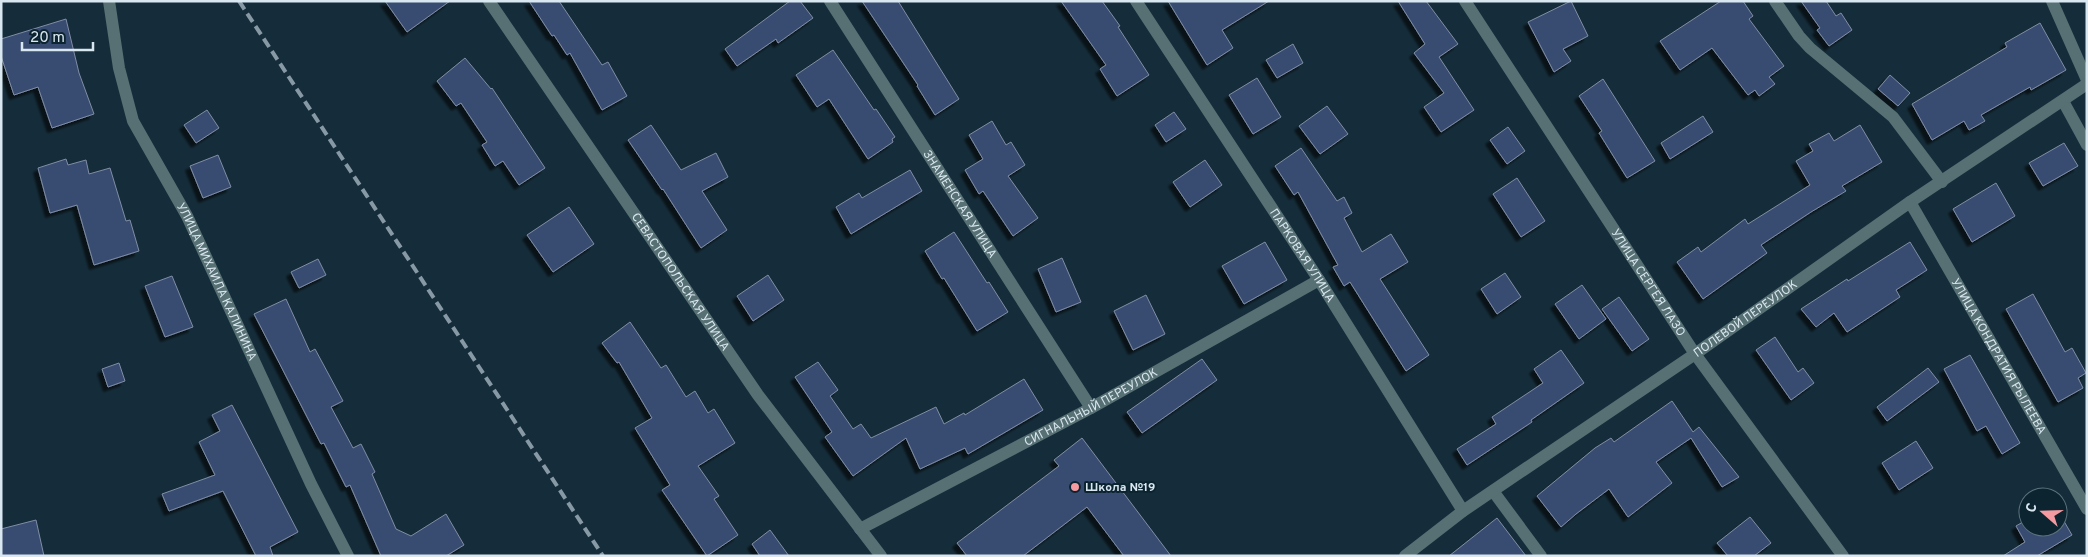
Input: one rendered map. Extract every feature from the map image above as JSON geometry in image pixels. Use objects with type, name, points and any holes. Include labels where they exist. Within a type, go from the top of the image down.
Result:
[{"type":"street","name":"УЛИЦА МИХАИЛА КАЛИНИНА","points":[[109,1],[119,68],[133,121],[187,216],[311,484],[348,556]]},
{"type":"street","name":"СЕВАСТОПОЛЬСКАЯ УЛИЦА","points":[[489,1],[758,395],[881,556]]},
{"type":"street","name":"ЗНАМЕНСКАЯ УЛИЦА","points":[[830,1],[1091,408]]},
{"type":"street","name":"ПАРКОВАЯ УЛИЦА","points":[[1136,1],[1319,280],[1463,511]]},
{"type":"street","name":"УЛИЦА СЕРГЕЯ ЛАЗО","points":[[1466,1],[1695,354],[1843,556]]},
{"type":"street","points":[[1775,1],[1799,36],[1810,48],[1893,117],[1942,182]]},
{"type":"street","points":[[2052,1],[2087,82]]},
{"type":"street","name":"ПОЛЕВОЙ ПЕРЕУЛОК","points":[[1410,554],[1463,511],[1695,354],[1910,202],[2063,101],[2087,82]]},
{"type":"street","points":[[2063,101],[2087,145]]},
{"type":"street","name":"УЛИЦА КОНДРАТИЯ РЫЛЕЕВА","points":[[1910,202],[2087,510]]},
{"type":"street","name":"СИГНАЛЬНЫЙ ПЕРЕУЛОК","points":[[860,529],[1091,408],[1319,280]]},
{"type":"street","points":[[1493,491],[1540,556]]},
{"type":"building","points":[[385,1],[450,1],[407,32]]},
{"type":"building","points":[[529,1],[559,1],[602,65],[608,62],[627,96],[602,110],[570,53],[567,55],[554,35],[552,36]]},
{"type":"building","points":[[790,1],[800,1],[813,18],[778,43],[776,39],[737,66],[725,49]]},
{"type":"building","points":[[862,1],[898,1],[959,99],[935,115],[918,85]]},
{"type":"building","points":[[1061,1],[1102,1],[1120,26],[1118,27],[1149,75],[1117,96],[1100,69],[1106,65]]},
{"type":"building","points":[[1168,1],[1269,1],[1222,30],[1233,48],[1207,65]]},
{"type":"building","points":[[1398,1],[1426,1],[1458,44],[1439,57],[1474,110],[1441,132],[1424,107],[1444,93],[1414,53],[1425,44]]},
{"type":"building","points":[[1571,1],[1588,36],[1563,49],[1571,61],[1554,72],[1528,22]]},
{"type":"building","points":[[1721,1],[1743,1],[1753,16],[1749,19],[1784,66],[1769,77],[1775,84],[1759,96],[1755,90],[1748,95],[1712,48],[1680,70],[1660,41]]},
{"type":"building","points":[[1801,1],[1826,1],[1836,16],[1841,13],[1852,30],[1829,46],[1817,30],[1820,28]]},
{"type":"building","points":[[66,19],[79,73],[94,114],[52,128],[38,87],[14,95],[1,56],[1,39]]},
{"type":"building","points":[[2040,23],[2066,70],[2031,90],[2030,87],[1981,115],[1985,121],[1969,130],[1964,121],[1932,140],[1912,104],[2007,47],[2005,43]]},
{"type":"building","points":[[1293,44],[1303,63],[1277,78],[1266,60]]},
{"type":"building","points":[[833,50],[895,137],[892,139],[893,142],[868,159],[829,99],[817,107],[796,75]]},
{"type":"building","points":[[465,58],[492,88],[545,168],[519,185],[503,161],[495,166],[482,145],[487,142],[461,103],[456,106],[437,81]]},
{"type":"building","points":[[1890,75],[1910,93],[1898,106],[1878,89]]},
{"type":"building","points":[[1257,78],[1281,117],[1253,134],[1229,95]]},
{"type":"building","points":[[1603,79],[1655,161],[1627,178],[1599,133],[1602,131],[1579,96]]},
{"type":"building","points":[[1327,106],[1348,134],[1320,154],[1299,126]]},
{"type":"building","points":[[207,110],[219,128],[196,143],[184,125]]},
{"type":"building","points":[[1174,112],[1186,129],[1166,142],[1155,125]]},
{"type":"building","points":[[1703,116],[1713,132],[1670,159],[1661,143]]},
{"type":"building","points":[[992,121],[1006,145],[1011,142],[1025,165],[1008,176],[1038,218],[1013,236],[983,191],[979,194],[965,170],[983,159],[969,135]]},
{"type":"building","points":[[651,125],[681,170],[716,153],[728,177],[702,191],[727,230],[701,248],[663,189],[628,140]]},
{"type":"building","points":[[1860,125],[1882,162],[1842,186],[1846,191],[1761,245],[1767,253],[1703,299],[1677,262],[1698,247],[1701,252],[1745,219],[1748,224],[1810,185],[1796,161],[1813,151],[1809,144],[1829,133],[1834,141]]},
{"type":"building","points":[[1508,127],[1525,151],[1507,164],[1490,140]]},
{"type":"building","points":[[2064,143],[2078,166],[2043,186],[2029,163]]},
{"type":"building","points":[[1301,148],[1337,201],[1344,197],[1352,213],[1344,218],[1362,252],[1391,234],[1408,262],[1380,279],[1429,355],[1406,371],[1350,282],[1344,286],[1333,267],[1338,265],[1298,192],[1294,195],[1275,166]]},
{"type":"building","points":[[218,155],[231,187],[203,198],[190,166]]},
{"type":"building","points":[[66,159],[68,165],[86,160],[89,174],[110,168],[126,221],[130,220],[139,251],[94,265],[77,205],[50,213],[38,168]]},
{"type":"building","points":[[1205,160],[1222,185],[1190,207],[1173,182]]},
{"type":"building","points":[[910,170],[922,191],[851,234],[836,207],[859,193],[862,198]]},
{"type":"building","points":[[1517,178],[1545,221],[1521,237],[1493,194]]},
{"type":"building","points":[[1996,183],[2015,216],[1972,242],[1953,209]]},
{"type":"building","points":[[569,207],[594,244],[553,272],[527,235]]},
{"type":"building","points":[[954,232],[1008,312],[977,331],[925,251]]},
{"type":"building","points":[[1265,242],[1287,280],[1244,304],[1222,266]]},
{"type":"building","points":[[1910,242],[1927,270],[1896,290],[1900,297],[1847,332],[1834,313],[1816,327],[1801,309],[1847,279],[1848,281]]},
{"type":"building","points":[[1062,258],[1081,302],[1056,312],[1038,269]]},
{"type":"building","points":[[318,259],[326,275],[299,288],[291,272]]},
{"type":"building","points":[[1505,273],[1521,297],[1497,314],[1481,289]]},
{"type":"building","points":[[768,275],[784,300],[753,321],[737,296]]},
{"type":"building","points":[[172,276],[193,327],[165,337],[145,286]]},
{"type":"building","points":[[1582,285],[1606,319],[1579,339],[1555,304]]},
{"type":"building","points":[[2033,294],[2065,352],[2072,348],[2086,373],[2078,378],[2083,388],[2058,402],[2006,309]]},
{"type":"building","points":[[1146,295],[1165,334],[1133,350],[1114,311]]},
{"type":"building","points":[[1619,297],[1649,339],[1632,351],[1602,309]]},
{"type":"building","points":[[286,299],[310,352],[315,349],[343,401],[331,407],[353,448],[361,444],[375,472],[372,474],[396,529],[411,536],[446,514],[464,545],[446,556],[381,556],[350,485],[346,487],[324,443],[321,444],[254,314]]},
{"type":"building","points":[[630,322],[661,368],[666,365],[686,397],[695,391],[708,413],[714,409],[735,443],[698,466],[719,496],[714,499],[738,535],[707,556],[662,490],[670,485],[635,428],[652,418],[619,362],[617,363],[602,343]]},
{"type":"building","points":[[1775,337],[1798,372],[1803,368],[1814,383],[1791,400],[1756,350]]},
{"type":"building","points":[[1561,350],[1584,383],[1531,420],[1532,422],[1467,465],[1457,449],[1496,424],[1492,417],[1543,383],[1534,369]]},
{"type":"building","points":[[1970,355],[2020,443],[2002,454],[1986,426],[1977,431],[1944,369]]},
{"type":"building","points":[[1202,359],[1217,380],[1142,433],[1127,412]]},
{"type":"building","points":[[818,362],[838,390],[830,396],[853,429],[861,424],[871,438],[936,407],[944,424],[964,413],[965,415],[1024,379],[1043,410],[968,454],[965,448],[920,469],[906,438],[853,476],[825,437],[832,432],[795,377]]},
{"type":"building","points":[[119,363],[125,381],[108,387],[102,369]]},
{"type":"building","points":[[1928,368],[1939,382],[1887,421],[1877,407]]},
{"type":"building","points":[[1672,401],[1693,432],[1699,427],[1739,477],[1722,487],[1691,438],[1656,462],[1672,483],[1628,517],[1609,489],[1561,527],[1537,496],[1595,448],[1611,438],[1614,442]]},
{"type":"building","points":[[232,405],[298,532],[270,547],[273,556],[256,556],[223,491],[169,511],[162,494],[215,475],[199,442],[220,431],[212,415]]},
{"type":"building","name":"Школа №19","points":[[1082,438],[1171,556],[1124,556],[1087,507],[1023,556],[967,556],[957,543],[1059,466],[1054,460]]},
{"type":"building","points":[[1916,441],[1933,468],[1899,490],[1882,463]]},
{"type":"building","points":[[1750,517],[1771,543],[1754,556],[1728,556],[1717,543]]},
{"type":"building","points":[[1497,518],[1526,556],[1449,556]]},
{"type":"building","points":[[36,520],[44,556],[1,556],[1,529]]},
{"type":"building","points":[[2068,528],[2072,535],[2037,556],[2003,556],[2025,542],[2022,537],[2068,537]]},
{"type":"building","points":[[770,530],[789,556],[760,556],[752,544]]},
{"type":"railway","points":[[239,1],[603,556]]},
{"type":"place","name":"Школа №19","points":[[1075,487]]}]
